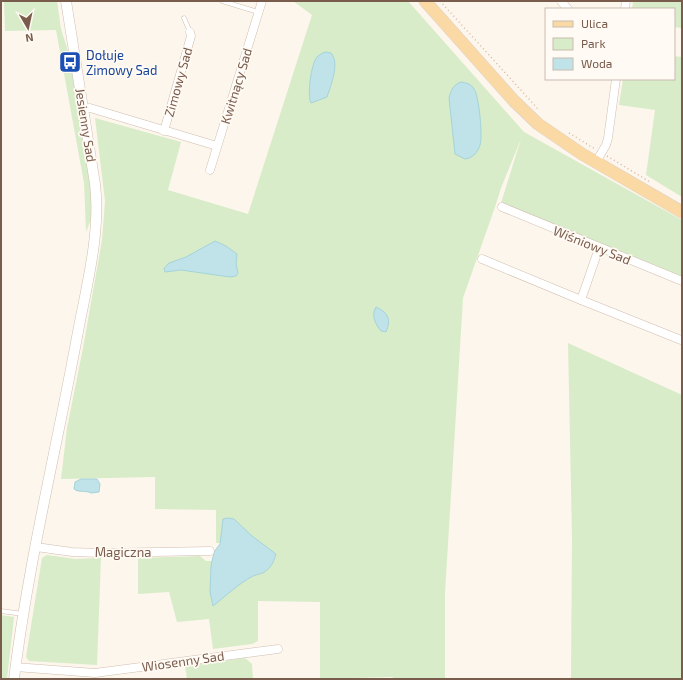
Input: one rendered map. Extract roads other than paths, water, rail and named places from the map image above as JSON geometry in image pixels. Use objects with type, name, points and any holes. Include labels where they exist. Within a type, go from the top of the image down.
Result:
[{"type":"main road","points":[[425,1],[525,112],[549,132],[599,157],[682,212]]},
{"type":"street","name":"Jesienny Sad","points":[[14,679],[36,547],[74,356],[93,250],[97,211],[94,177],[66,1]]},
{"type":"street","name":"Kwitnący Sad","points":[[210,170],[262,1]]},
{"type":"street","name":"Zimowy Sad","points":[[164,131],[191,36],[190,32]]},
{"type":"street","points":[[599,157],[608,138],[616,80]]},
{"type":"street","name":"Zimowy Sad","points":[[83,109],[90,108],[217,146]]},
{"type":"street","name":"Wiśniowy Sad","points":[[502,207],[682,281]]},
{"type":"street","points":[[581,300],[600,248]]},
{"type":"street","points":[[482,259],[681,340]]},
{"type":"street","name":"Magiczna","points":[[36,547],[72,552],[99,553],[210,551]]},
{"type":"street","name":"Wiosenny Sad","points":[[16,667],[95,673],[278,648]]},
{"type":"lane","points":[[222,1],[259,12]]},
{"type":"lane","points":[[184,18],[190,32]]},
{"type":"lane","points":[[1,611],[24,614]]},
{"type":"water","points":[[326,52],[331,53],[335,62],[335,68],[327,97],[311,103],[309,93],[313,66],[317,57]]},
{"type":"water","points":[[461,82],[467,83],[473,87],[476,93],[481,126],[481,141],[479,148],[473,156],[465,159],[455,154],[449,98],[453,88]]},
{"type":"water","points":[[215,241],[226,246],[237,254],[236,264],[238,273],[236,276],[230,277],[181,270],[165,272],[164,268],[169,263],[186,257]]},
{"type":"water","points":[[376,307],[384,312],[388,317],[386,332],[381,331],[375,322],[374,313]]},
{"type":"water","points":[[81,479],[97,479],[100,484],[99,492],[91,493],[74,489],[75,482]]},
{"type":"water","points":[[223,519],[234,519],[252,536],[276,554],[269,568],[237,586],[213,606],[210,592],[211,566],[214,552],[220,544]]},
{"type":"place","name":"Dołuje Zimowy Sad","points":[[70,62]]}]
